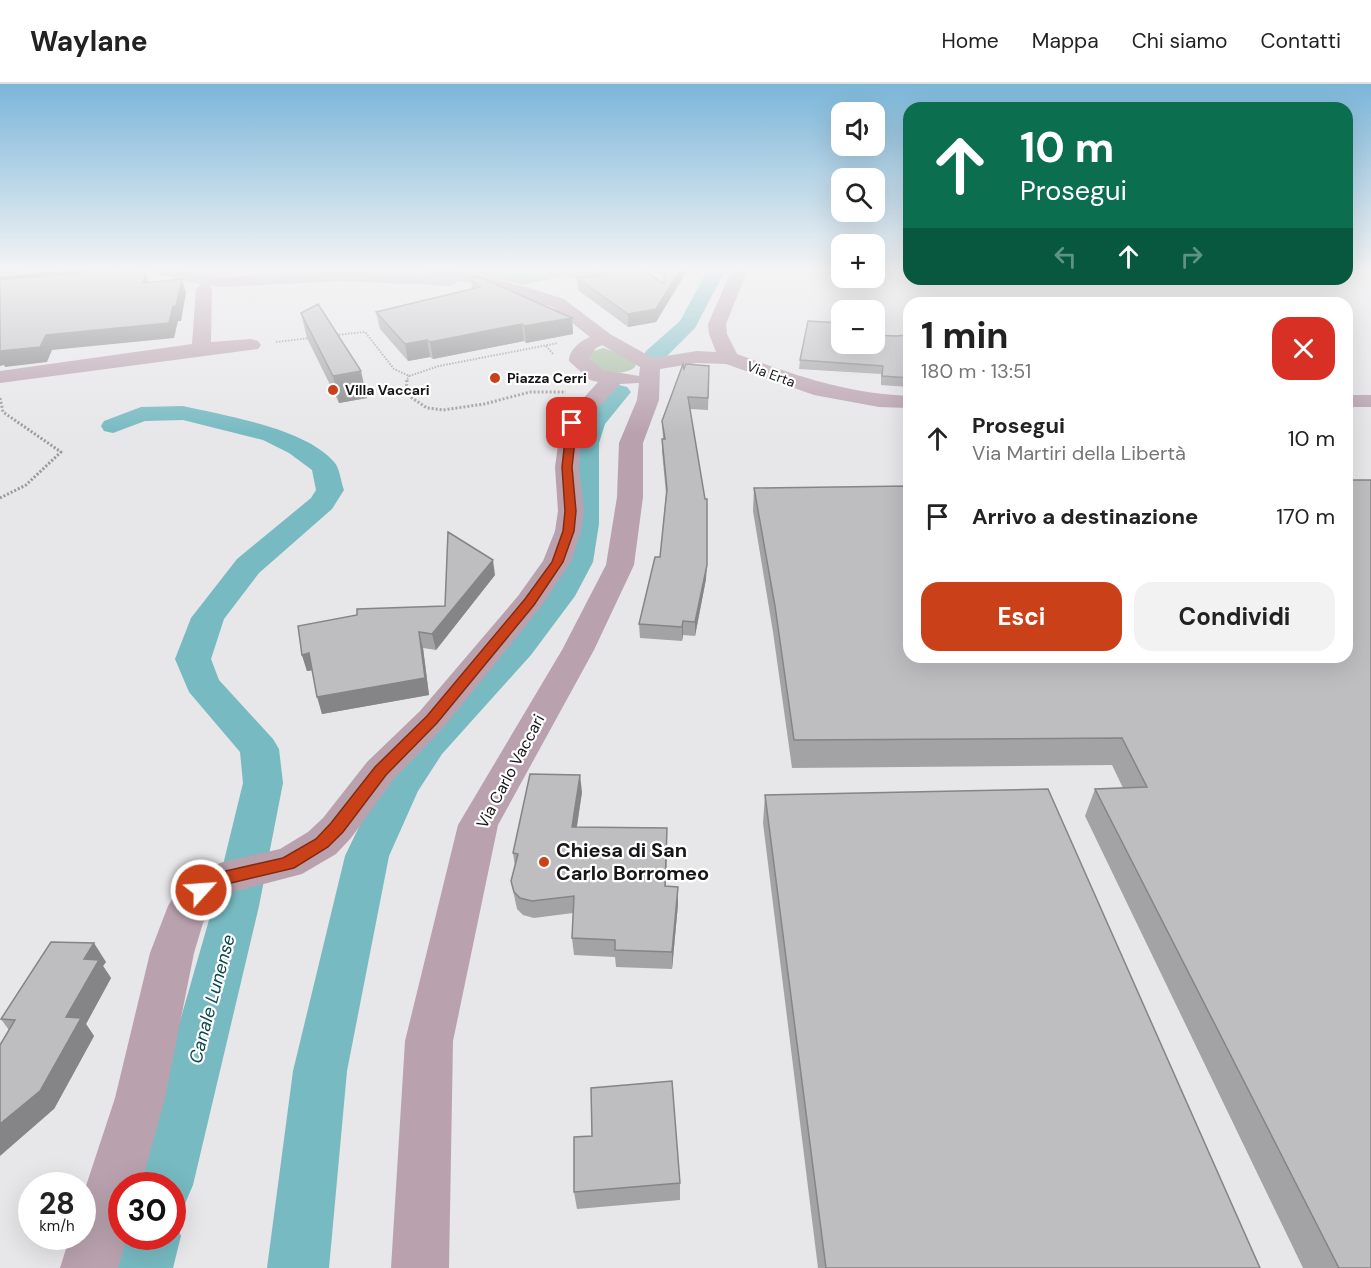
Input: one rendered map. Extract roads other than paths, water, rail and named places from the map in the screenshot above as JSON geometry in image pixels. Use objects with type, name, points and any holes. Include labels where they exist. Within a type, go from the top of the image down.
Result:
[{"type":"street","points":[[201,324],[201,349]]},
{"type":"street","points":[[585,324],[603,338],[638,374]]},
{"type":"street","points":[[717,324],[718,334],[729,358]]},
{"type":"street","points":[[603,338],[589,344],[579,357],[579,361],[597,376],[638,374]]},
{"type":"street","points":[[3,377],[201,349],[251,345]]},
{"type":"street","name":"Via Erta","points":[[638,374],[697,357],[729,358],[814,389],[879,401],[903,402]]},
{"type":"street","points":[[89,1268],[140,1098],[172,953],[183,919],[201,890],[223,878],[280,866],[310,852],[337,828],[381,771],[432,719],[529,602],[557,562],[568,531],[571,511],[567,467],[572,423],[638,374]]},
{"type":"street","name":"Via Carlo Vaccari","points":[[420,1268],[429,1041],[478,825],[578,650],[620,566],[630,497],[631,443],[648,400],[638,374]]},
{"type":"street","points":[[1353,401],[1371,401]]},
{"type":"waterway","points":[[654,356],[688,324]]},
{"type":"waterway","points":[[298,1268],[320,1071],[367,856],[399,787],[428,745],[519,648],[559,596],[578,562],[584,524],[586,443],[593,423],[619,392]]},
{"type":"waterway","name":"Canale Lunense","points":[[113,426],[141,414],[183,413],[272,435],[298,448],[324,467],[330,490],[322,503],[248,566],[208,618],[193,659],[202,684],[259,749],[263,783],[236,906],[166,1172]]},
{"type":"waterway","name":"Canale Lunense","points":[[142,1268],[146,1250]]},
{"type":"place","name":"Piazza Cerri","points":[[495,378]]},
{"type":"place","name":"Villa Vaccari","points":[[333,390]]},
{"type":"place","name":"Chiesa di San Carlo Borromeo","points":[[544,862]]}]
